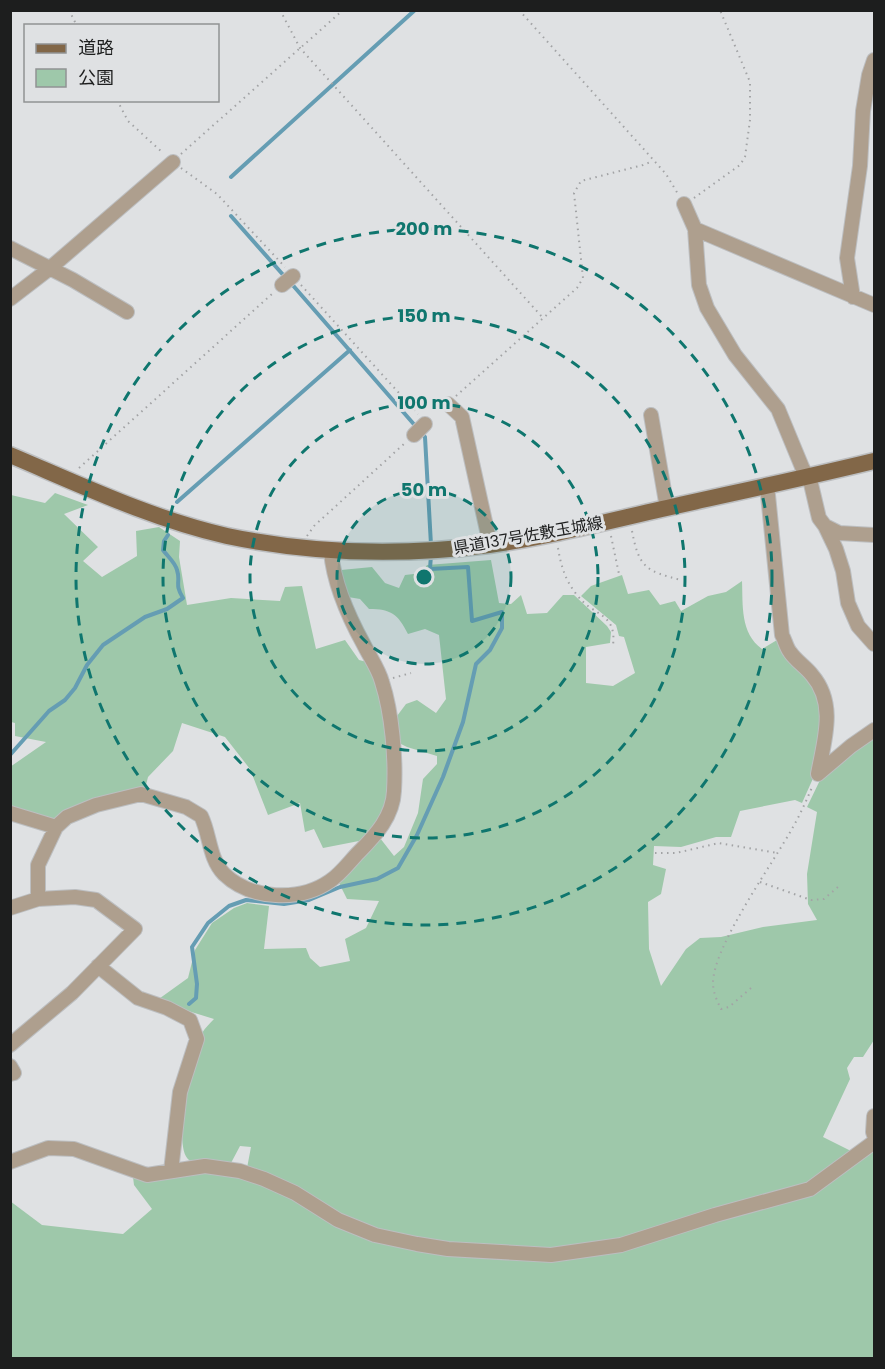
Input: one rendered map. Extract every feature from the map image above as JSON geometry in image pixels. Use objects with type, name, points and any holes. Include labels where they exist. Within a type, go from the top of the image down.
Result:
[{"type":"main road","name":"県道137号佐敷玉城線","points":[[10,455],[144,511],[186,526],[229,536],[331,552],[431,550],[490,544],[555,533],[874,461]]},
{"type":"street","points":[[853,297],[847,258],[860,166],[863,111],[874,60]]},
{"type":"street","points":[[10,299],[49,269],[172,162]]},
{"type":"street","points":[[684,204],[695,229],[699,285],[707,308],[735,354],[778,410],[813,489],[819,518],[836,549],[843,571],[848,603],[858,626],[874,644]]},
{"type":"street","points":[[695,229],[874,305]]},
{"type":"street","points":[[10,248],[81,284],[127,312]]},
{"type":"street","points":[[448,404],[462,417],[490,544]]},
{"type":"street","points":[[651,415],[667,508]]},
{"type":"street","points":[[414,435],[425,424]]},
{"type":"street","points":[[767,485],[782,635],[790,652],[813,676],[824,692],[827,707],[827,725],[818,774]]},
{"type":"street","points":[[825,526],[839,533],[874,535]]},
{"type":"street","points":[[38,899],[38,865],[56,827],[67,817],[96,805],[141,794],[186,807],[201,816],[218,867],[226,876],[246,890],[276,895],[296,894],[316,889],[332,880],[379,831],[390,810],[394,792],[390,725],[382,681],[342,599],[334,576],[331,552]]},
{"type":"street","points":[[818,774],[874,730]]},
{"type":"street","points":[[10,813],[44,821],[56,827]]},
{"type":"street","points":[[10,909],[38,899],[75,897],[96,900],[135,929],[72,993],[10,1045]]},
{"type":"street","points":[[98,966],[138,998],[167,1008],[190,1020],[197,1039],[180,1092],[171,1171]]},
{"type":"street","points":[[10,1066],[14,1072],[10,1074]]},
{"type":"street","points":[[874,1116],[874,1135]]},
{"type":"street","points":[[10,1162],[48,1148],[74,1149],[147,1175],[205,1166],[240,1171],[295,1193],[338,1220],[375,1234],[448,1249],[551,1255],[585,1252],[621,1245],[715,1215],[810,1189],[874,1142]]},
{"type":"path","points":[[69,10],[76,24]]},
{"type":"path","points":[[280,10],[300,48],[543,318]]},
{"type":"path","points":[[172,162],[343,10]]},
{"type":"path","points":[[519,10],[666,174],[684,204],[740,165],[745,157],[750,120],[750,82],[720,10]]},
{"type":"path","points":[[118,102],[128,121],[172,162],[217,194],[289,279],[425,424]]},
{"type":"path","points":[[448,404],[578,288],[583,278],[574,193],[581,181],[653,161]]},
{"type":"path","points":[[74,482],[79,468],[289,279]]},
{"type":"path","points":[[306,548],[306,538],[314,526],[414,435]]},
{"type":"path","points":[[630,516],[636,553],[643,564],[655,573],[681,580]]},
{"type":"path","points":[[608,521],[619,574]]},
{"type":"path","points":[[555,533],[562,572],[578,598],[609,622],[614,632],[613,645]]},
{"type":"path","points":[[382,681],[411,673]]},
{"type":"path","points":[[752,988],[729,1007],[721,1009],[716,999],[713,982],[720,955],[794,825],[818,774]]},
{"type":"path","points":[[655,853],[676,853],[719,843],[777,853]]},
{"type":"path","points":[[760,882],[811,900],[824,899],[839,886]]},
{"type":"green space","points":[[55,493],[88,505],[64,514],[98,547],[83,561],[102,577],[137,556],[136,531],[159,527],[180,541],[179,557],[187,605],[231,598],[280,601],[285,587],[302,586],[316,649],[345,640],[359,660],[367,662],[377,684],[386,728],[388,792],[385,810],[364,840],[323,848],[314,829],[305,832],[300,803],[268,815],[250,769],[225,737],[182,723],[173,751],[148,777],[145,789],[53,820],[11,808],[10,767],[46,742],[15,736],[15,723],[11,722],[11,495],[45,503]]},
{"type":"green space","points":[[491,560],[499,603],[511,604],[521,595],[527,614],[547,613],[563,595],[574,595],[607,626],[611,632],[610,643],[586,647],[586,683],[613,686],[635,673],[624,637],[619,636],[616,625],[581,596],[591,586],[622,575],[628,594],[649,590],[660,605],[675,601],[681,611],[708,596],[726,592],[742,581],[744,618],[750,635],[762,649],[777,640],[785,656],[819,691],[824,711],[815,774],[802,803],[795,800],[740,811],[731,837],[716,837],[681,847],[654,846],[653,865],[666,869],[661,894],[648,902],[649,949],[661,986],[686,949],[700,938],[721,937],[763,927],[817,920],[808,904],[807,874],[817,812],[807,807],[822,776],[874,735],[874,1040],[863,1057],[854,1057],[847,1068],[850,1079],[823,1137],[853,1152],[808,1187],[639,1235],[555,1251],[443,1245],[376,1230],[338,1215],[247,1168],[251,1147],[240,1146],[231,1163],[192,1162],[184,1151],[183,1119],[189,1078],[202,1033],[214,1019],[156,1001],[188,978],[195,950],[212,923],[234,908],[247,903],[269,906],[264,949],[306,948],[310,958],[320,967],[350,961],[345,939],[366,928],[379,901],[347,899],[339,883],[380,838],[394,856],[404,847],[418,813],[423,779],[437,764],[437,756],[397,742],[394,720],[406,704],[417,700],[436,713],[446,699],[439,635],[425,629],[408,634],[393,614],[383,610],[369,609],[360,599],[348,597],[340,576],[341,570],[372,567],[385,583],[399,588],[405,575],[422,573],[427,565]]},
{"type":"green space","points":[[874,1149],[874,1358],[11,1358],[10,1201],[42,1225],[123,1234],[152,1209],[134,1185],[133,1177],[202,1171],[233,1175],[259,1182],[334,1224],[548,1260],[812,1193]]},
{"type":"waterway","points":[[231,177],[415,10]]},
{"type":"waterway","points":[[231,216],[285,277]]},
{"type":"waterway","points":[[290,282],[425,437],[431,545]]},
{"type":"waterway","points":[[177,502],[350,350]]},
{"type":"waterway","points":[[10,755],[49,711],[65,700],[103,645],[145,617],[167,609],[183,598],[178,586],[176,567],[163,550],[164,541],[168,535]]},
{"type":"waterway","points":[[189,1004],[196,998],[197,984],[192,947],[208,923],[229,906],[246,900],[284,904],[309,900],[340,887],[377,879],[398,868],[417,835],[443,777],[463,722],[476,664],[490,650],[502,628],[502,612],[472,621],[468,567],[430,569],[431,555]]}]
